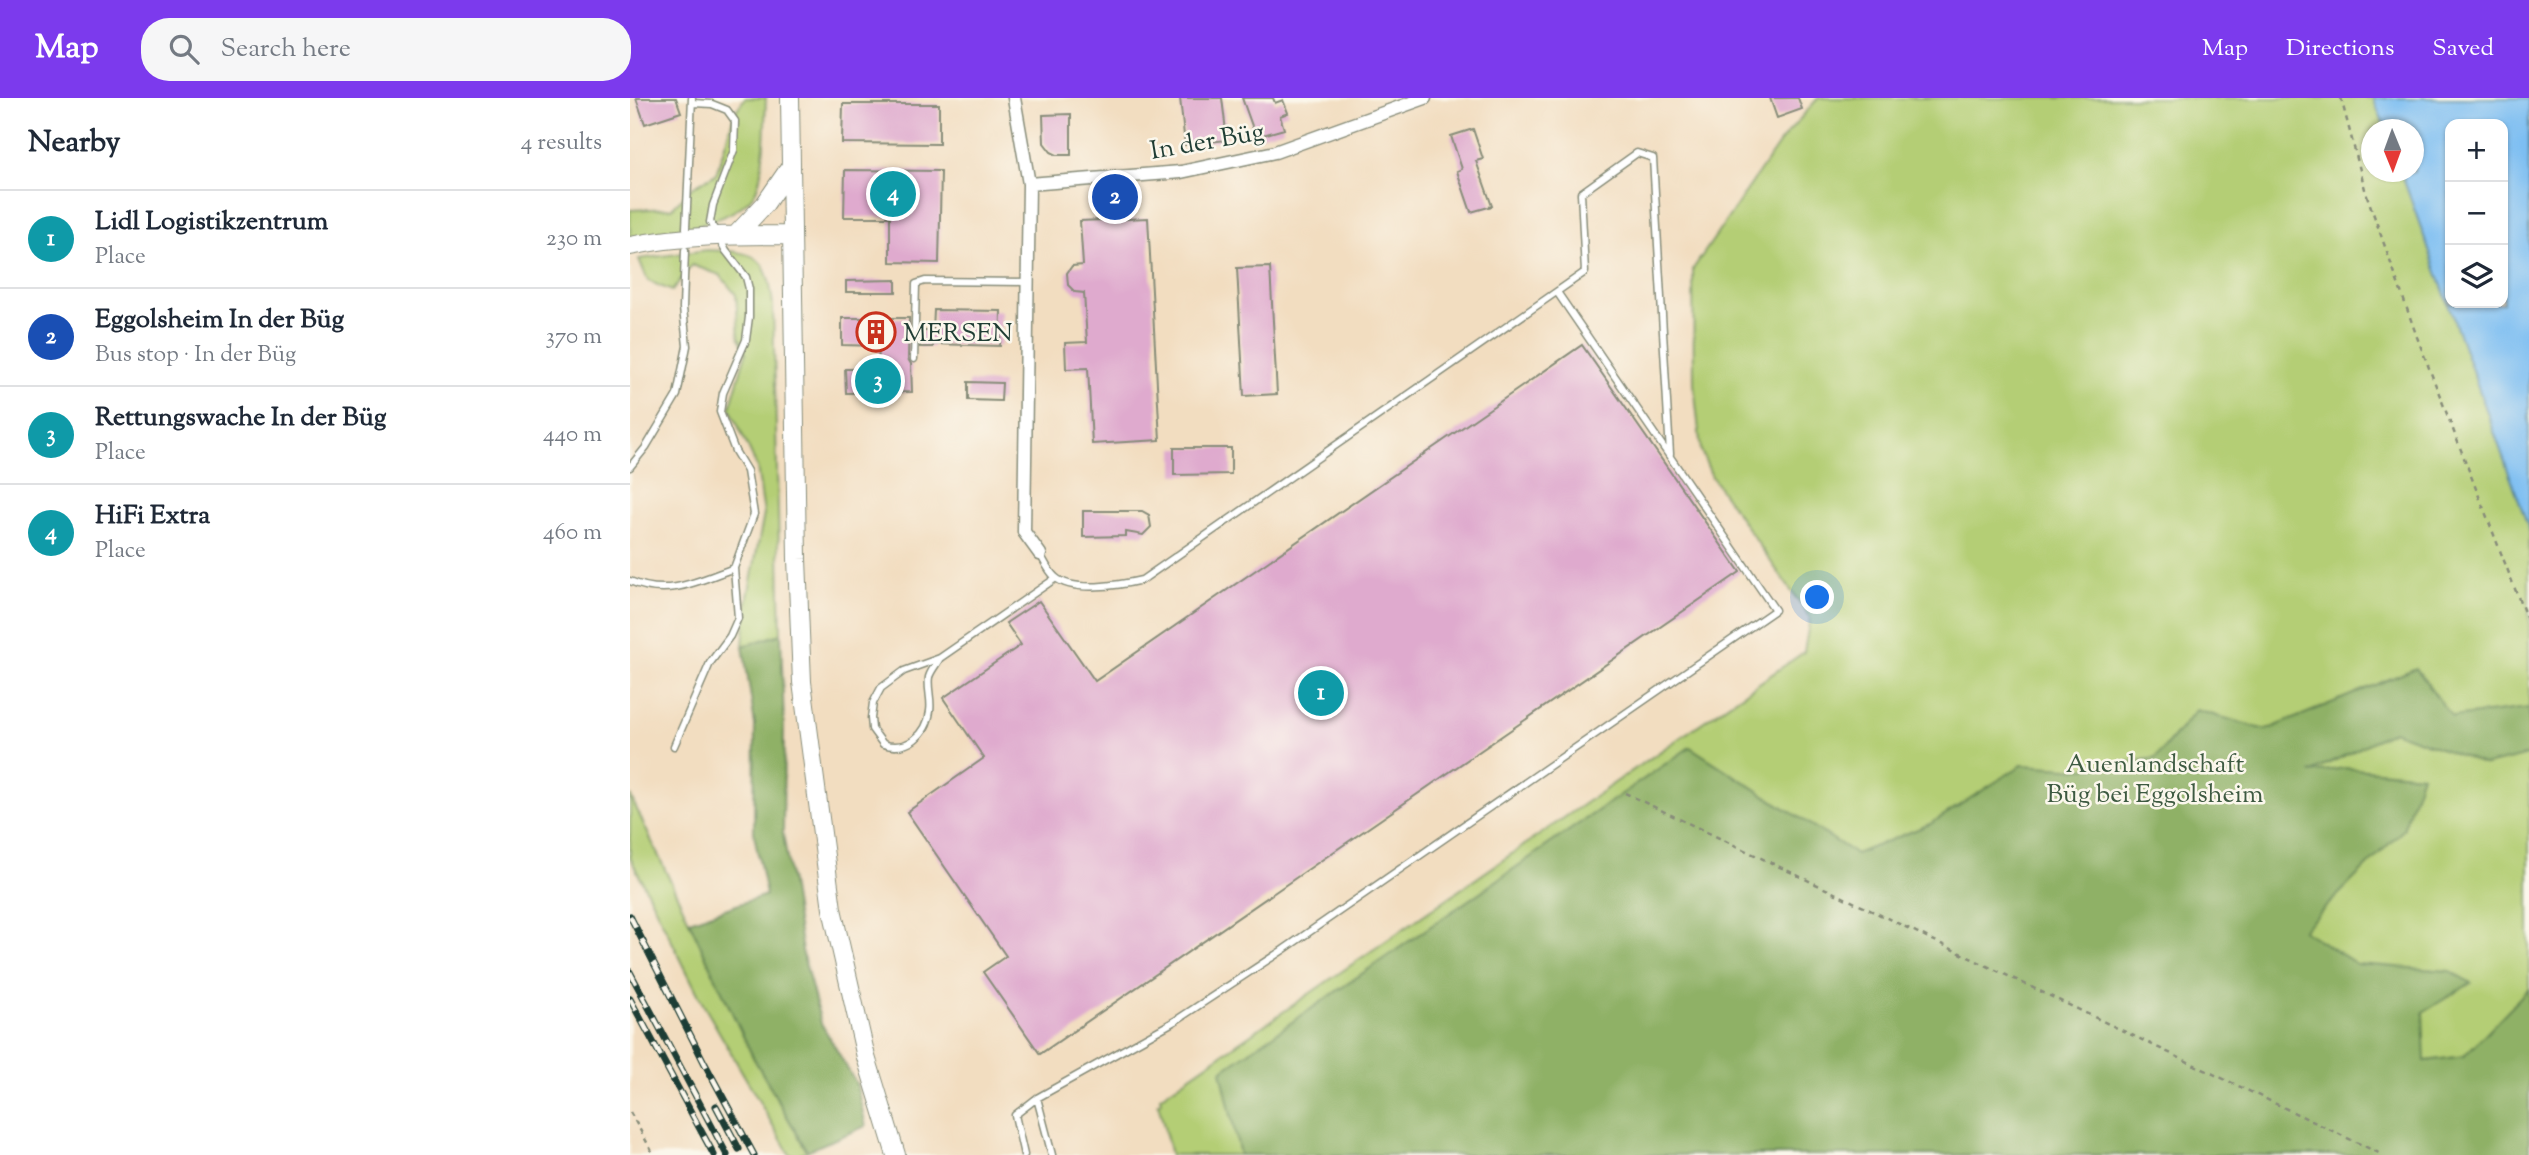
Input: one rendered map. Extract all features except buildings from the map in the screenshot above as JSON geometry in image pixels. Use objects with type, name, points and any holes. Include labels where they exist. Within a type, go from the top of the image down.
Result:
[{"type":"main road","points":[[790,98],[797,559],[802,682],[832,909],[842,961],[866,1056],[896,1155]]},
{"type":"main road","points":[[736,234],[765,204],[791,166]]},
{"type":"main road","points":[[630,246],[671,239],[736,234],[792,235]]},
{"type":"street","points":[[1014,98],[1029,184],[1024,533],[1040,554]]},
{"type":"street","name":"In der Büg","points":[[1029,184],[1181,172],[1275,152],[1425,98]]},
{"type":"lane","points":[[674,746],[710,663],[730,636],[738,618],[734,568],[754,514],[747,471],[735,452],[720,412],[723,393],[746,340],[749,289],[746,277],[716,236],[710,222],[710,215],[734,150],[735,121],[727,110],[692,100],[686,228]]},
{"type":"lane","points":[[1040,554],[1056,578],[1078,585],[1101,587],[1142,580],[1585,272],[1581,193],[1637,153],[1653,158],[1671,457]]},
{"type":"lane","points":[[630,467],[646,447],[677,395],[687,346],[683,307],[685,250]]},
{"type":"lane","points":[[914,359],[916,284],[925,281],[1029,282]]},
{"type":"lane","points":[[1024,1155],[1015,1115],[1037,1098],[1175,1021],[1283,950],[1775,610],[1558,292]]},
{"type":"lane","points":[[630,581],[645,588],[670,590],[734,568]]},
{"type":"lane","points":[[940,658],[929,676],[930,710],[924,728],[909,744],[883,744],[872,729],[871,718],[876,695],[890,680],[904,671],[940,658],[1056,578]]},
{"type":"lane","points":[[1037,1098],[1051,1153]]},
{"type":"path","points":[[2341,98],[2366,193],[2412,324],[2529,625]]},
{"type":"path","points":[[1625,793],[2383,1155]]},
{"type":"path","points":[[630,1112],[654,1155]]},
{"type":"green space","points":[[745,98],[766,98],[762,162],[754,194],[744,205],[715,220],[630,240],[630,210],[672,208],[694,186],[716,174],[735,112]]},
{"type":"green space","name":"Auenlandschaft Büg bei Eggolsheim","points":[[1818,98],[2373,98],[2382,119],[2361,119],[2361,182],[2405,182],[2445,295],[2445,308],[2450,308],[2529,529],[2529,1155],[1171,1155],[1158,1103],[1161,1102],[1160,1097],[1804,652],[1810,618],[1712,477],[1701,451],[1694,384],[1693,269],[1780,142]]},
{"type":"green space","points":[[707,250],[737,252],[756,259],[767,275],[773,305],[781,634],[743,646],[747,602],[764,514],[757,467],[730,408],[746,353],[739,337],[736,295],[720,275],[692,265],[672,291],[648,281],[639,259]]},
{"type":"green space","points":[[781,634],[783,833],[802,951],[821,1023],[856,1083],[866,1126],[807,1151],[753,1057],[689,921],[766,895],[754,834],[755,725],[743,646]]},
{"type":"green space","points":[[2416,668],[2452,717],[2529,708],[2529,755],[2486,765],[2393,731],[2310,773],[2345,768],[2422,775],[2403,830],[2303,930],[2357,964],[2450,971],[2471,983],[2423,1012],[2425,1061],[2464,1056],[2529,988],[2529,1155],[1240,1155],[1221,1071],[1690,747],[1856,854],[1930,824],[2022,765],[2082,769],[2156,758],[2196,710],[2266,730]]},
{"type":"green space","points":[[630,795],[753,1057],[807,1151],[790,1155],[703,1004],[630,857]]},
{"type":"water","points":[[2373,98],[2529,98],[2529,529],[2450,308],[2508,308],[2508,119],[2445,119],[2445,295],[2405,182],[2424,182],[2424,119],[2382,119]]},
{"type":"railway","points":[[630,916],[754,1155]]},
{"type":"railway","points":[[630,972],[727,1155]]},
{"type":"railway","points":[[630,999],[714,1155]]},
{"type":"railway","points":[[716,1106],[739,1149]]},
{"type":"place","name":"HiFi Extra","points":[[893,194]]},
{"type":"place","name":"Eggolsheim In der Büg","points":[[1115,197]]},
{"type":"place","name":"MERSEN","points":[[876,332]]},
{"type":"place","name":"Rettungswache In der Büg","points":[[878,381]]},
{"type":"place","name":"Lidl Logistikzentrum","points":[[1321,693]]}]
